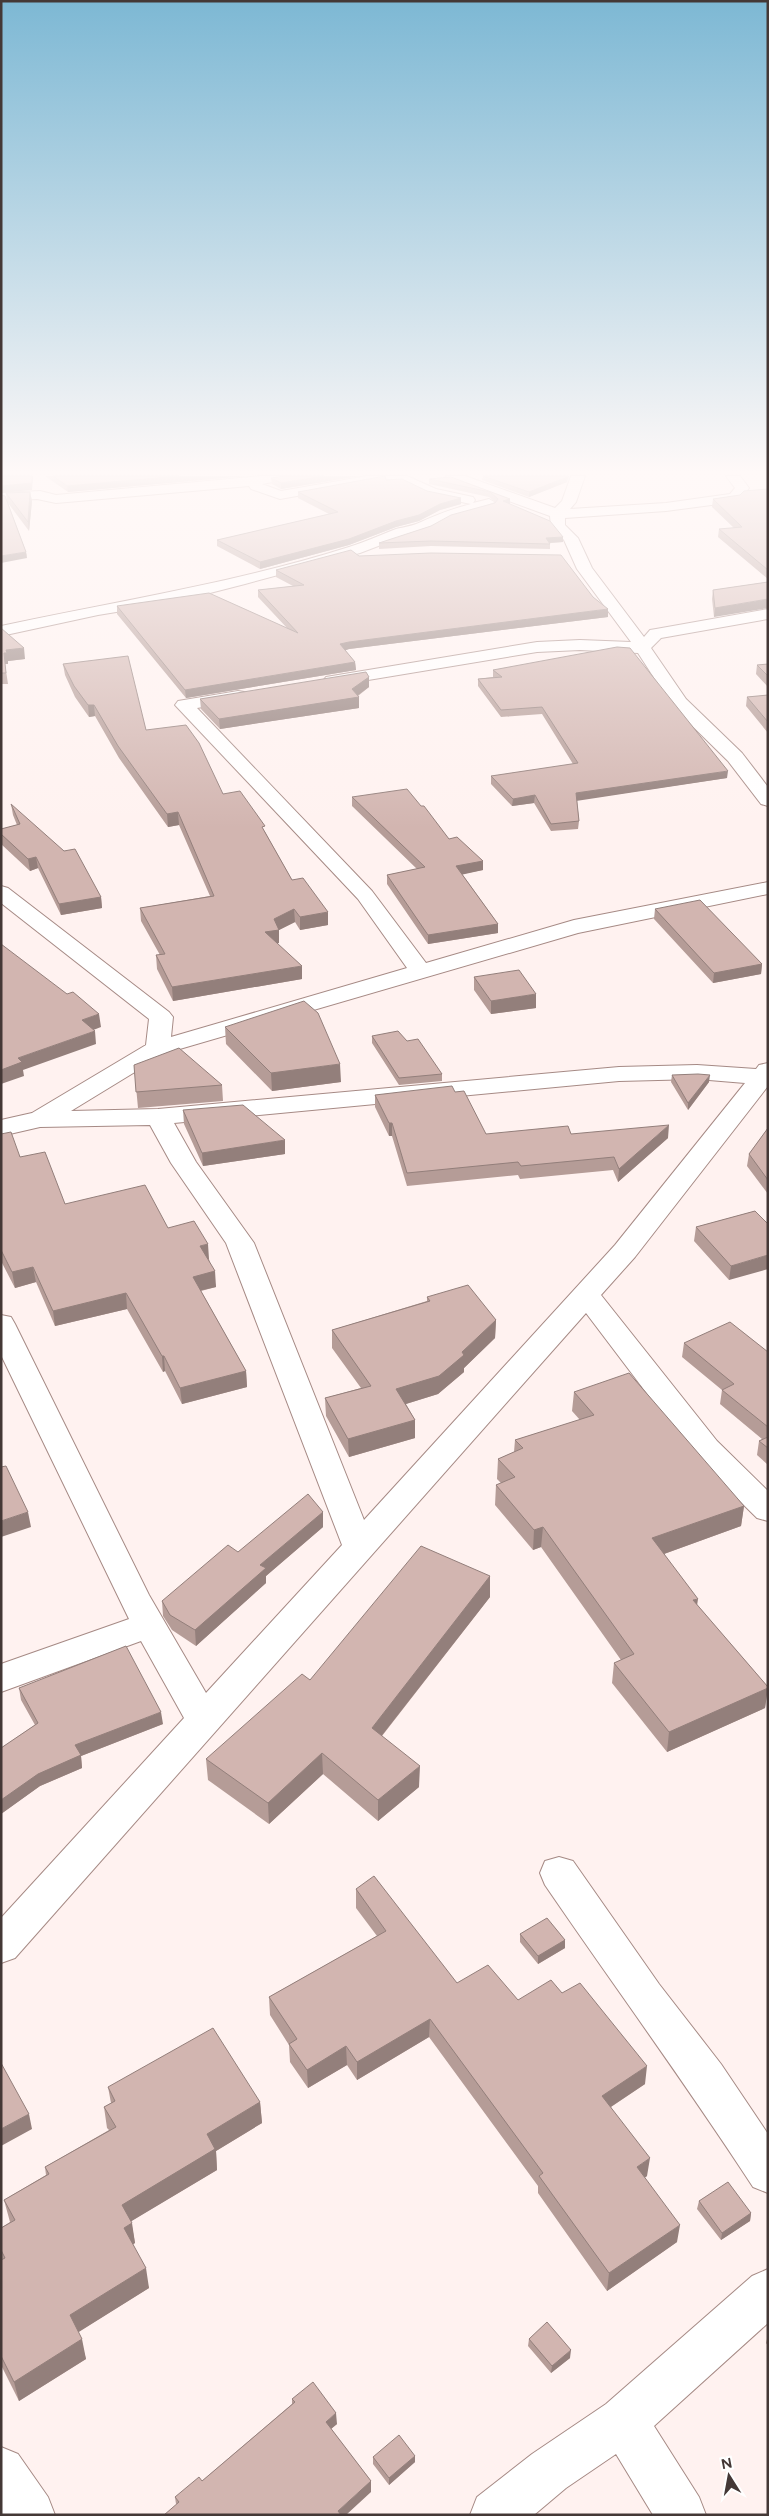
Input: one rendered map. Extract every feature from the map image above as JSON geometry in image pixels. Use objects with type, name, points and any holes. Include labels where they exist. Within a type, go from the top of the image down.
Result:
[{"type":"street","points":[[1,631],[98,610],[190,593]]},
{"type":"street","points":[[604,593],[627,624],[680,703],[735,757],[768,800]]},
{"type":"street","points":[[318,683],[537,648],[580,645],[642,648],[656,634],[768,614]]},
{"type":"street","points":[[250,694],[184,705],[365,896],[420,970]]},
{"type":"street","points":[[40,1118],[158,1048],[420,970],[574,927],[768,888]]},
{"type":"street","points":[[1,892],[161,1016],[158,1048]]},
{"type":"street","points":[[1,1128],[40,1118],[158,1117],[619,1074],[697,1072],[767,1074]]},
{"type":"street","points":[[1,1946],[625,1252],[767,1074]]},
{"type":"street","points":[[158,1117],[184,1163],[240,1243],[359,1548]]},
{"type":"street","points":[[586,1295],[706,1449],[768,1510]]},
{"type":"street","points":[[1,1324],[134,1598],[204,1721]]},
{"type":"street","points":[[1,1678],[150,1625]]},
{"type":"street","points":[[558,1873],[706,2078],[768,2172]]},
{"type":"street","points":[[494,2515],[549,2471],[623,2421],[768,2292]]},
{"type":"street","points":[[623,2421],[681,2515]]},
{"type":"street","points":[[1,2471],[30,2515]]},
{"type":"building","points":[[210,593],[298,633],[261,593],[590,593],[608,609],[349,642],[340,644],[355,662],[185,690],[117,606]]},
{"type":"building","points":[[713,593],[768,593],[768,599],[715,608]]},
{"type":"building","points":[[1,628],[24,648],[6,650],[7,653],[4,653],[6,673],[1,673]]},
{"type":"building","points":[[617,647],[630,648],[728,771],[576,793],[579,821],[551,824],[535,795],[513,799],[491,776],[578,763],[542,707],[501,710],[478,679],[502,677],[493,670]]},
{"type":"building","points":[[128,656],[146,730],[186,725],[199,743],[223,794],[240,791],[265,826],[262,827],[292,880],[303,878],[328,912],[300,917],[294,909],[274,919],[279,930],[265,932],[302,966],[172,987],[156,955],[165,954],[140,908],[214,896],[178,812],[167,814],[118,746],[94,705],[88,705],[74,686],[63,664]]},
{"type":"building","points":[[768,664],[768,676],[757,665]]},
{"type":"building","points":[[366,672],[369,677],[352,689],[359,697],[219,719],[200,699]]},
{"type":"building","points":[[768,695],[768,722],[747,697]]},
{"type":"building","points":[[407,789],[421,806],[424,806],[449,839],[457,837],[483,861],[456,866],[498,924],[428,935],[387,875],[425,867],[352,797]]},
{"type":"building","points":[[11,804],[64,851],[75,849],[101,897],[59,904],[36,857],[28,859],[1,834],[1,829],[20,824]]},
{"type":"building","points":[[700,900],[762,964],[714,973],[655,909]]},
{"type":"building","points":[[1,944],[67,994],[73,992],[99,1014],[82,1020],[95,1031],[18,1058],[22,1062],[1,1070]]},
{"type":"building","points":[[519,970],[536,994],[491,1001],[474,977]]},
{"type":"building","points":[[304,1001],[318,1013],[340,1064],[271,1073],[225,1027]]},
{"type":"building","points":[[398,1031],[407,1041],[418,1039],[442,1074],[399,1078],[372,1036]]},
{"type":"building","points":[[179,1048],[222,1085],[136,1092],[134,1065]]},
{"type":"building","points":[[672,1075],[710,1075],[688,1103]]},
{"type":"building","points":[[452,1086],[455,1092],[464,1091],[486,1134],[568,1126],[571,1134],[669,1125],[619,1169],[614,1157],[521,1166],[518,1162],[407,1173],[392,1123],[389,1123],[375,1095]]},
{"type":"building","points":[[243,1105],[285,1140],[202,1153],[183,1110]]},
{"type":"building","points":[[768,1128],[768,1180],[749,1154]]},
{"type":"building","points":[[11,1132],[20,1157],[45,1152],[65,1204],[145,1185],[168,1228],[194,1221],[208,1244],[200,1246],[215,1271],[193,1277],[246,1371],[180,1388],[164,1356],[162,1356],[126,1293],[53,1311],[33,1267],[12,1272],[1,1250],[1,1134]]},
{"type":"building","points":[[755,1211],[768,1224],[768,1255],[731,1266],[696,1227]]},
{"type":"building","points":[[468,1285],[496,1320],[462,1352],[464,1355],[439,1376],[396,1389],[415,1420],[348,1439],[325,1398],[371,1386],[332,1330],[430,1301],[427,1297]]},
{"type":"building","points":[[730,1322],[768,1352],[768,1427],[722,1390],[734,1384],[684,1343]]},
{"type":"building","points":[[629,1373],[744,1506],[652,1538],[698,1599],[693,1600],[768,1687],[669,1732],[614,1663],[634,1654],[543,1527],[534,1530],[496,1485],[515,1477],[498,1459],[523,1448],[515,1440],[594,1415],[574,1392]]},
{"type":"building","points":[[768,1437],[768,1448],[759,1441]]},
{"type":"building","points":[[6,1466],[28,1512],[1,1521],[1,1467]]},
{"type":"building","points":[[308,1494],[323,1512],[260,1565],[266,1568],[195,1630],[170,1615],[162,1601],[228,1545],[238,1552]]},
{"type":"building","points":[[421,1546],[490,1576],[372,1728],[420,1766],[378,1800],[322,1753],[268,1803],[206,1759],[302,1674],[310,1680]]},
{"type":"building","points":[[126,1646],[161,1712],[75,1745],[81,1755],[38,1774],[1,1800],[1,1748],[38,1723],[19,1688]]},
{"type":"building","points":[[374,1876],[457,1983],[488,1965],[518,2000],[551,1980],[562,1993],[580,1983],[647,2066],[602,2096],[650,2158],[637,2167],[680,2225],[609,2273],[539,2176],[543,2173],[430,2019],[357,2062],[346,2046],[307,2070],[289,2044],[297,2039],[269,1997],[386,1931],[356,1889]]},
{"type":"building","points":[[547,1918],[565,1940],[538,1956],[520,1934]]},
{"type":"building","points":[[213,2028],[260,2102],[207,2134],[215,2149],[122,2205],[132,2223],[124,2228],[146,2268],[70,2315],[82,2339],[14,2382],[1,2356],[1,2260],[5,2258],[1,2250],[1,2228],[15,2220],[4,2200],[49,2174],[45,2167],[116,2127],[104,2107],[115,2101],[108,2087]]},
{"type":"building","points":[[1,2063],[29,2114],[1,2129]]},
{"type":"building","points":[[728,2182],[751,2213],[722,2233],[699,2201]]},
{"type":"building","points":[[547,2322],[571,2350],[552,2366],[529,2339]]},
{"type":"building","points":[[313,2382],[336,2413],[326,2422],[371,2481],[338,2511],[341,2515],[164,2515],[179,2502],[175,2497],[199,2477],[202,2481],[295,2402],[292,2399]]},
{"type":"building","points":[[399,2435],[415,2456],[389,2478],[373,2457]]}]
